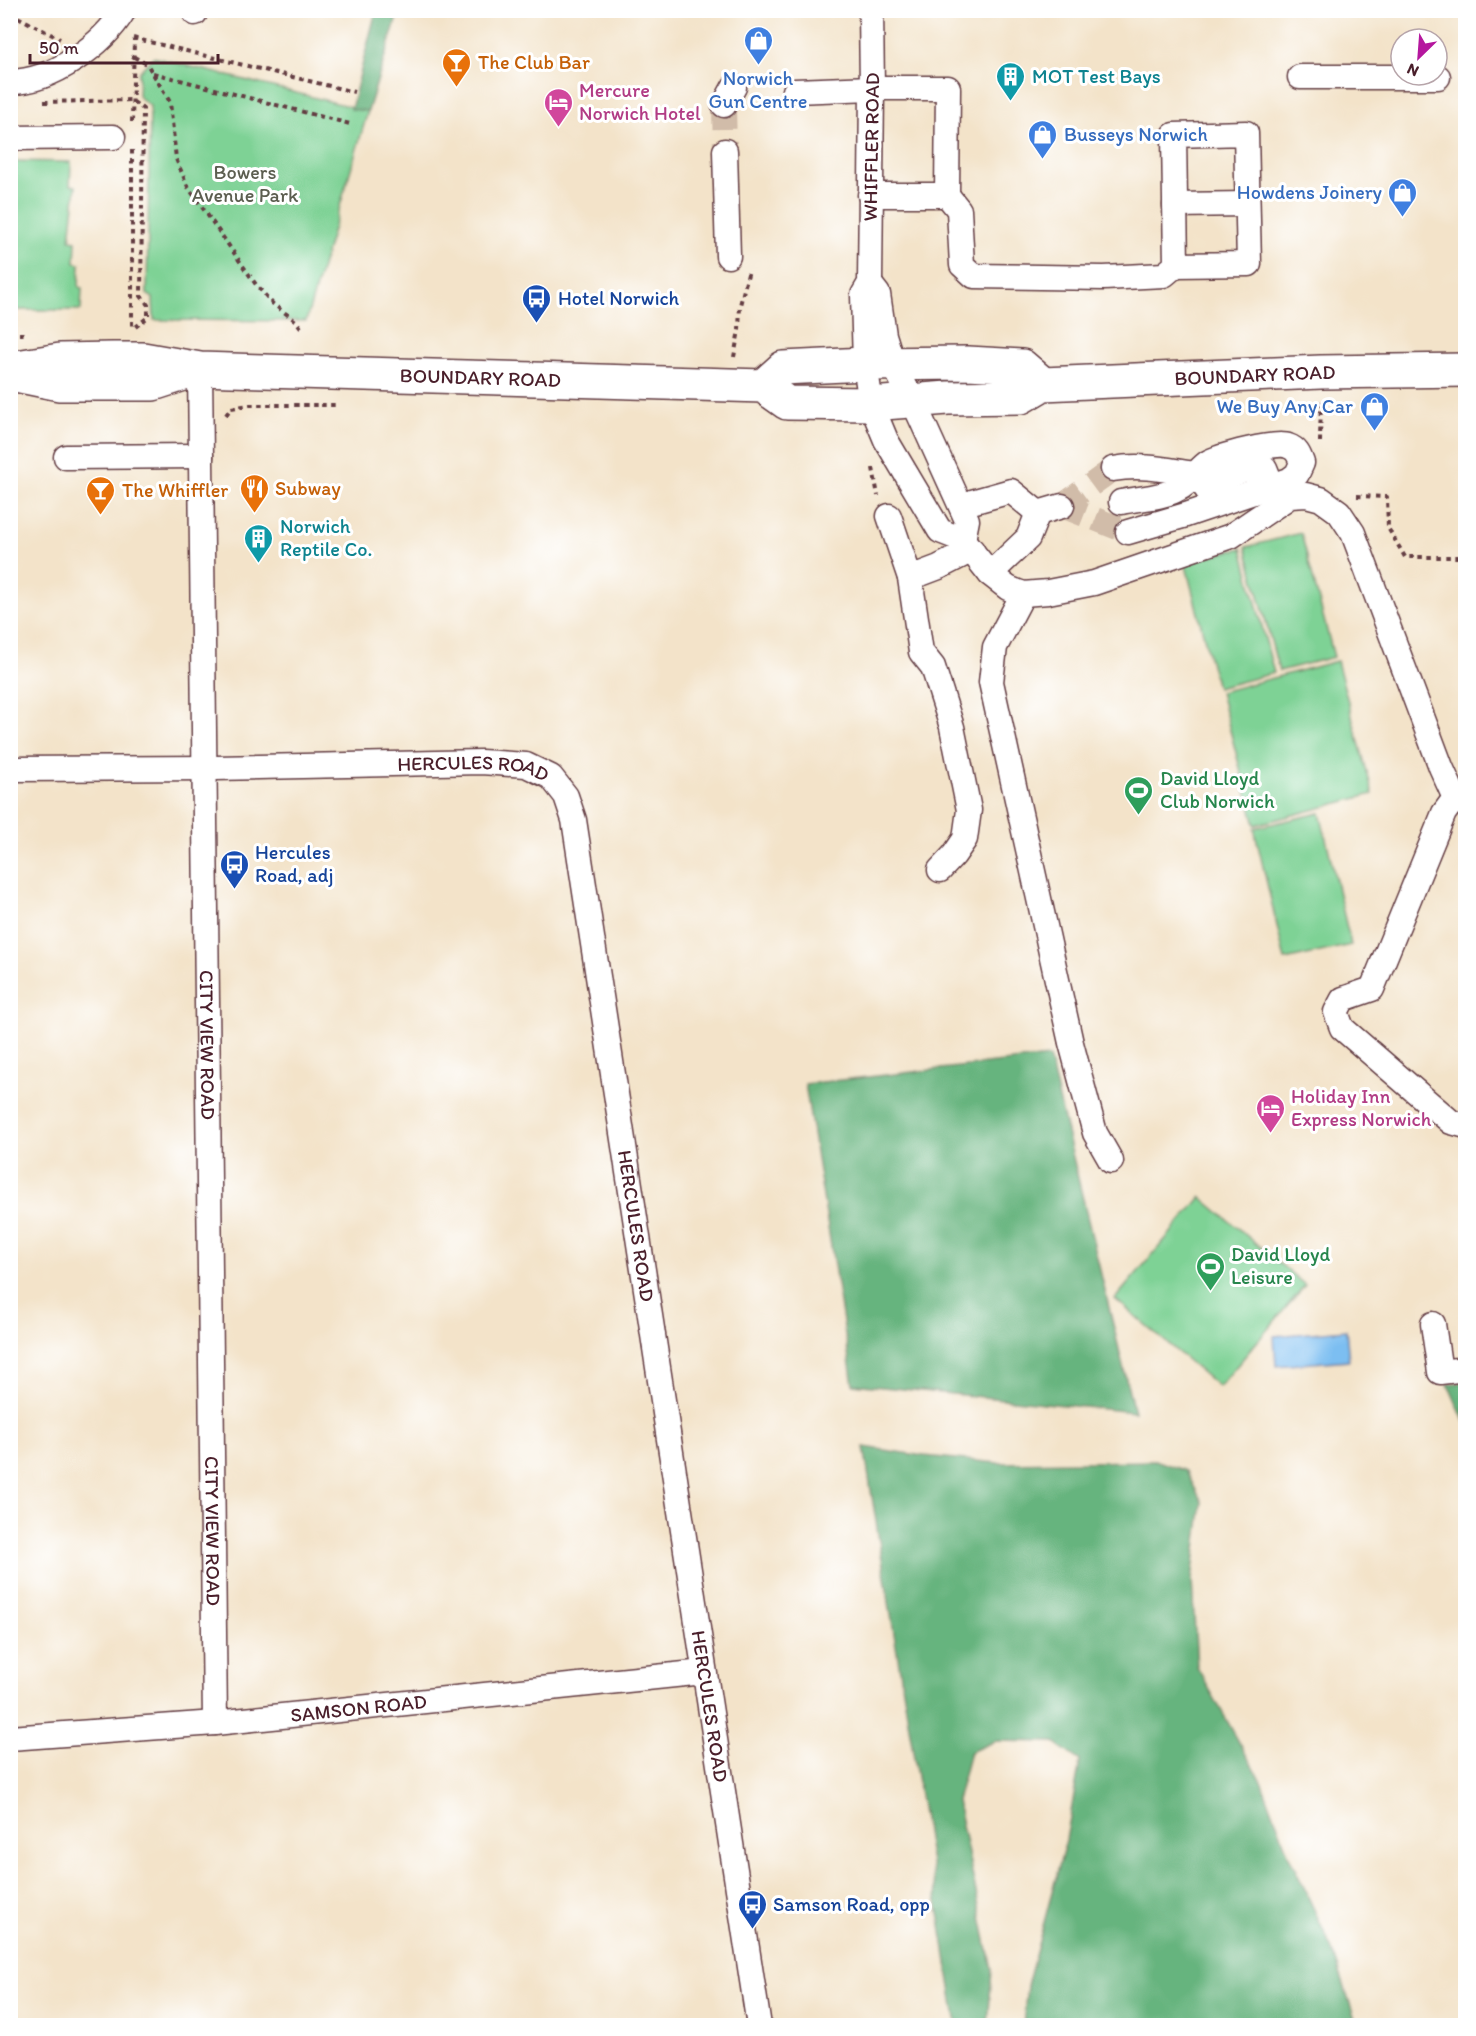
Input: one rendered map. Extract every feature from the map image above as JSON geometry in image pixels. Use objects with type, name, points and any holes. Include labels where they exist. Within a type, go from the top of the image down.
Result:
[{"type":"highway","name":"BOUNDARY ROAD","points":[[10,368],[60,360],[133,359],[200,369],[763,386],[787,403],[871,404],[1021,397],[1043,384],[1321,372],[1466,370]]},
{"type":"highway","points":[[763,386],[783,368],[968,363],[1022,366],[1043,384]]},
{"type":"highway","name":"BOUNDARY ROAD","points":[[10,374],[60,384],[153,384],[200,369]]},
{"type":"street","points":[[10,82],[20,82],[56,70],[97,44],[118,21],[124,10]]},
{"type":"street","name":"WHIFFLER ROAD","points":[[871,10],[873,88],[870,283],[863,295],[879,364],[871,404]]},
{"type":"street","points":[[1300,77],[1389,77]]},
{"type":"street","points":[[795,91],[948,88],[947,195],[959,210],[962,265],[974,276],[1104,278],[1164,275],[1176,265],[1249,264],[1246,133],[1174,135],[1176,265]]},
{"type":"street","points":[[10,138],[126,137]]},
{"type":"street","points":[[725,151],[739,260]]},
{"type":"street","points":[[870,195],[947,195]]},
{"type":"street","points":[[1175,205],[1247,204]]},
{"type":"street","points":[[879,364],[913,401],[961,504],[967,520],[968,545]]},
{"type":"street","name":"CITY VIEW ROAD","points":[[200,369],[215,1723]]},
{"type":"street","points":[[871,404],[886,440],[940,531],[968,545],[990,574],[1008,588],[1023,594],[1048,592],[1094,583],[1231,536],[1290,496],[1306,495],[1321,499],[1339,512],[1353,533],[1441,767],[1460,802],[1444,813],[1372,989],[1343,999],[1336,1012],[1342,1029],[1451,1122],[1466,1126]]},
{"type":"street","points":[[1121,501],[1174,492],[1188,484],[1206,489],[1263,488],[1289,480],[1297,474],[1302,463],[1297,451],[1286,444],[1240,451],[1212,460],[1206,489],[1186,515],[1128,532]]},
{"type":"street","points":[[66,458],[201,456]]},
{"type":"street","points":[[1113,469],[1146,466],[1206,489],[1223,515],[1231,536]]},
{"type":"street","points":[[961,504],[1011,491],[1038,513]]},
{"type":"street","points":[[1038,513],[1062,507]]},
{"type":"street","points":[[990,574],[1028,538],[1038,513]]},
{"type":"street","points":[[889,516],[910,578],[921,652],[933,667],[952,727],[969,810],[965,839],[940,870]]},
{"type":"street","points":[[910,578],[939,567],[968,545]]},
{"type":"street","points":[[1023,594],[995,647],[991,682],[1071,1043],[1095,1133],[1112,1161]]},
{"type":"street","name":"HERCULES ROAD","points":[[10,769],[481,762],[526,765],[551,777],[566,796],[574,820],[759,2025]]},
{"type":"street","points":[[1433,1324],[1440,1372],[1466,1369]]},
{"type":"street","name":"SAMSON ROAD","points":[[10,1738],[215,1723],[704,1672]]},
{"type":"path","points":[[10,13],[84,52]]},
{"type":"path","points":[[33,102],[131,100],[143,109],[141,296],[148,305],[148,318],[132,330],[126,137],[131,100],[134,39],[354,92]]},
{"type":"path","points":[[134,57],[147,64],[170,102],[176,159],[188,187],[257,286],[273,304],[296,321],[302,329]]},
{"type":"path","points":[[152,73],[350,124]]},
{"type":"path","points":[[739,260],[740,330]]},
{"type":"path","points":[[1320,449],[1321,372]]},
{"type":"path","points":[[871,460],[881,511],[889,516]]},
{"type":"path","points":[[1356,496],[1387,497],[1388,528],[1405,557],[1466,557]]},
{"type":"green space","points":[[376,11],[399,11],[368,111],[351,109]]},
{"type":"green space","name":"Bowers Avenue Park","points":[[153,57],[368,111],[306,321],[154,320],[153,298],[147,294],[150,106],[138,96],[139,72]]},
{"type":"green space","points":[[11,161],[71,162],[70,185],[76,186],[70,240],[76,241],[75,263],[80,264],[81,310],[11,310]]},
{"type":"green space","points":[[1301,533],[1334,657],[1279,671],[1246,547]]},
{"type":"green space","points":[[1242,548],[1274,673],[1217,688],[1185,562]]},
{"type":"green space","points":[[1337,661],[1373,794],[1255,825],[1220,692]]},
{"type":"green space","points":[[1320,813],[1351,945],[1285,960],[1254,828]]},
{"type":"green space","points":[[1049,1057],[1134,1412],[853,1384],[805,1084]]},
{"type":"green space","name":"David Lloyd Leisure","points":[[1201,1197],[1305,1285],[1219,1387],[1115,1299]]},
{"type":"green space","points":[[1466,1382],[1465,1423],[1448,1384]]},
{"type":"green space","points":[[864,1447],[924,1456],[998,1463],[1158,1461],[1186,1471],[1202,1502],[1192,1580],[1197,1667],[1262,1783],[1290,1858],[1332,1948],[1357,2025],[1023,2025],[1027,1986],[1066,1840],[1080,1761],[1053,1742],[995,1741],[970,1752],[957,1801],[992,1969],[988,2025],[957,2025]]},
{"type":"water","points":[[1346,1330],[1349,1360],[1276,1366],[1274,1336]]},
{"type":"tunnel","points":[[724,105],[725,151]]},
{"type":"tunnel","points":[[1062,506],[1113,469]]},
{"type":"tunnel","points":[[1062,506],[1128,532]]},
{"type":"place","name":"Norwich Gun Centre","points":[[758,66]]},
{"type":"place","name":"The Club Bar","points":[[457,88]]},
{"type":"place","name":"MOT Test Bays","points":[[1011,102]]},
{"type":"place","name":"Mercure Norwich Hotel","points":[[558,128]]},
{"type":"place","name":"Busseys Norwich","points":[[1043,160]]},
{"type":"place","name":"Howdens Joinery","points":[[1403,218]]},
{"type":"place","name":"Hotel Norwich","points":[[537,324]]},
{"type":"place","name":"We Buy Any Car","points":[[1374,432]]},
{"type":"place","name":"Subway","points":[[254,514]]},
{"type":"place","name":"The Whiffler","points":[[101,516]]},
{"type":"place","name":"Norwich Reptile Co.","points":[[259,564]]},
{"type":"place","name":"David Lloyd Club Norwich","points":[[1139,816]]},
{"type":"place","name":"Hercules Road, adj","points":[[234,890]]},
{"type":"place","name":"Holiday Inn Express Norwich","points":[[1270,1134]]},
{"type":"place","name":"David Lloyd Leisure","points":[[1210,1292]]},
{"type":"place","name":"Samson Road, opp","points":[[752,1930]]}]
